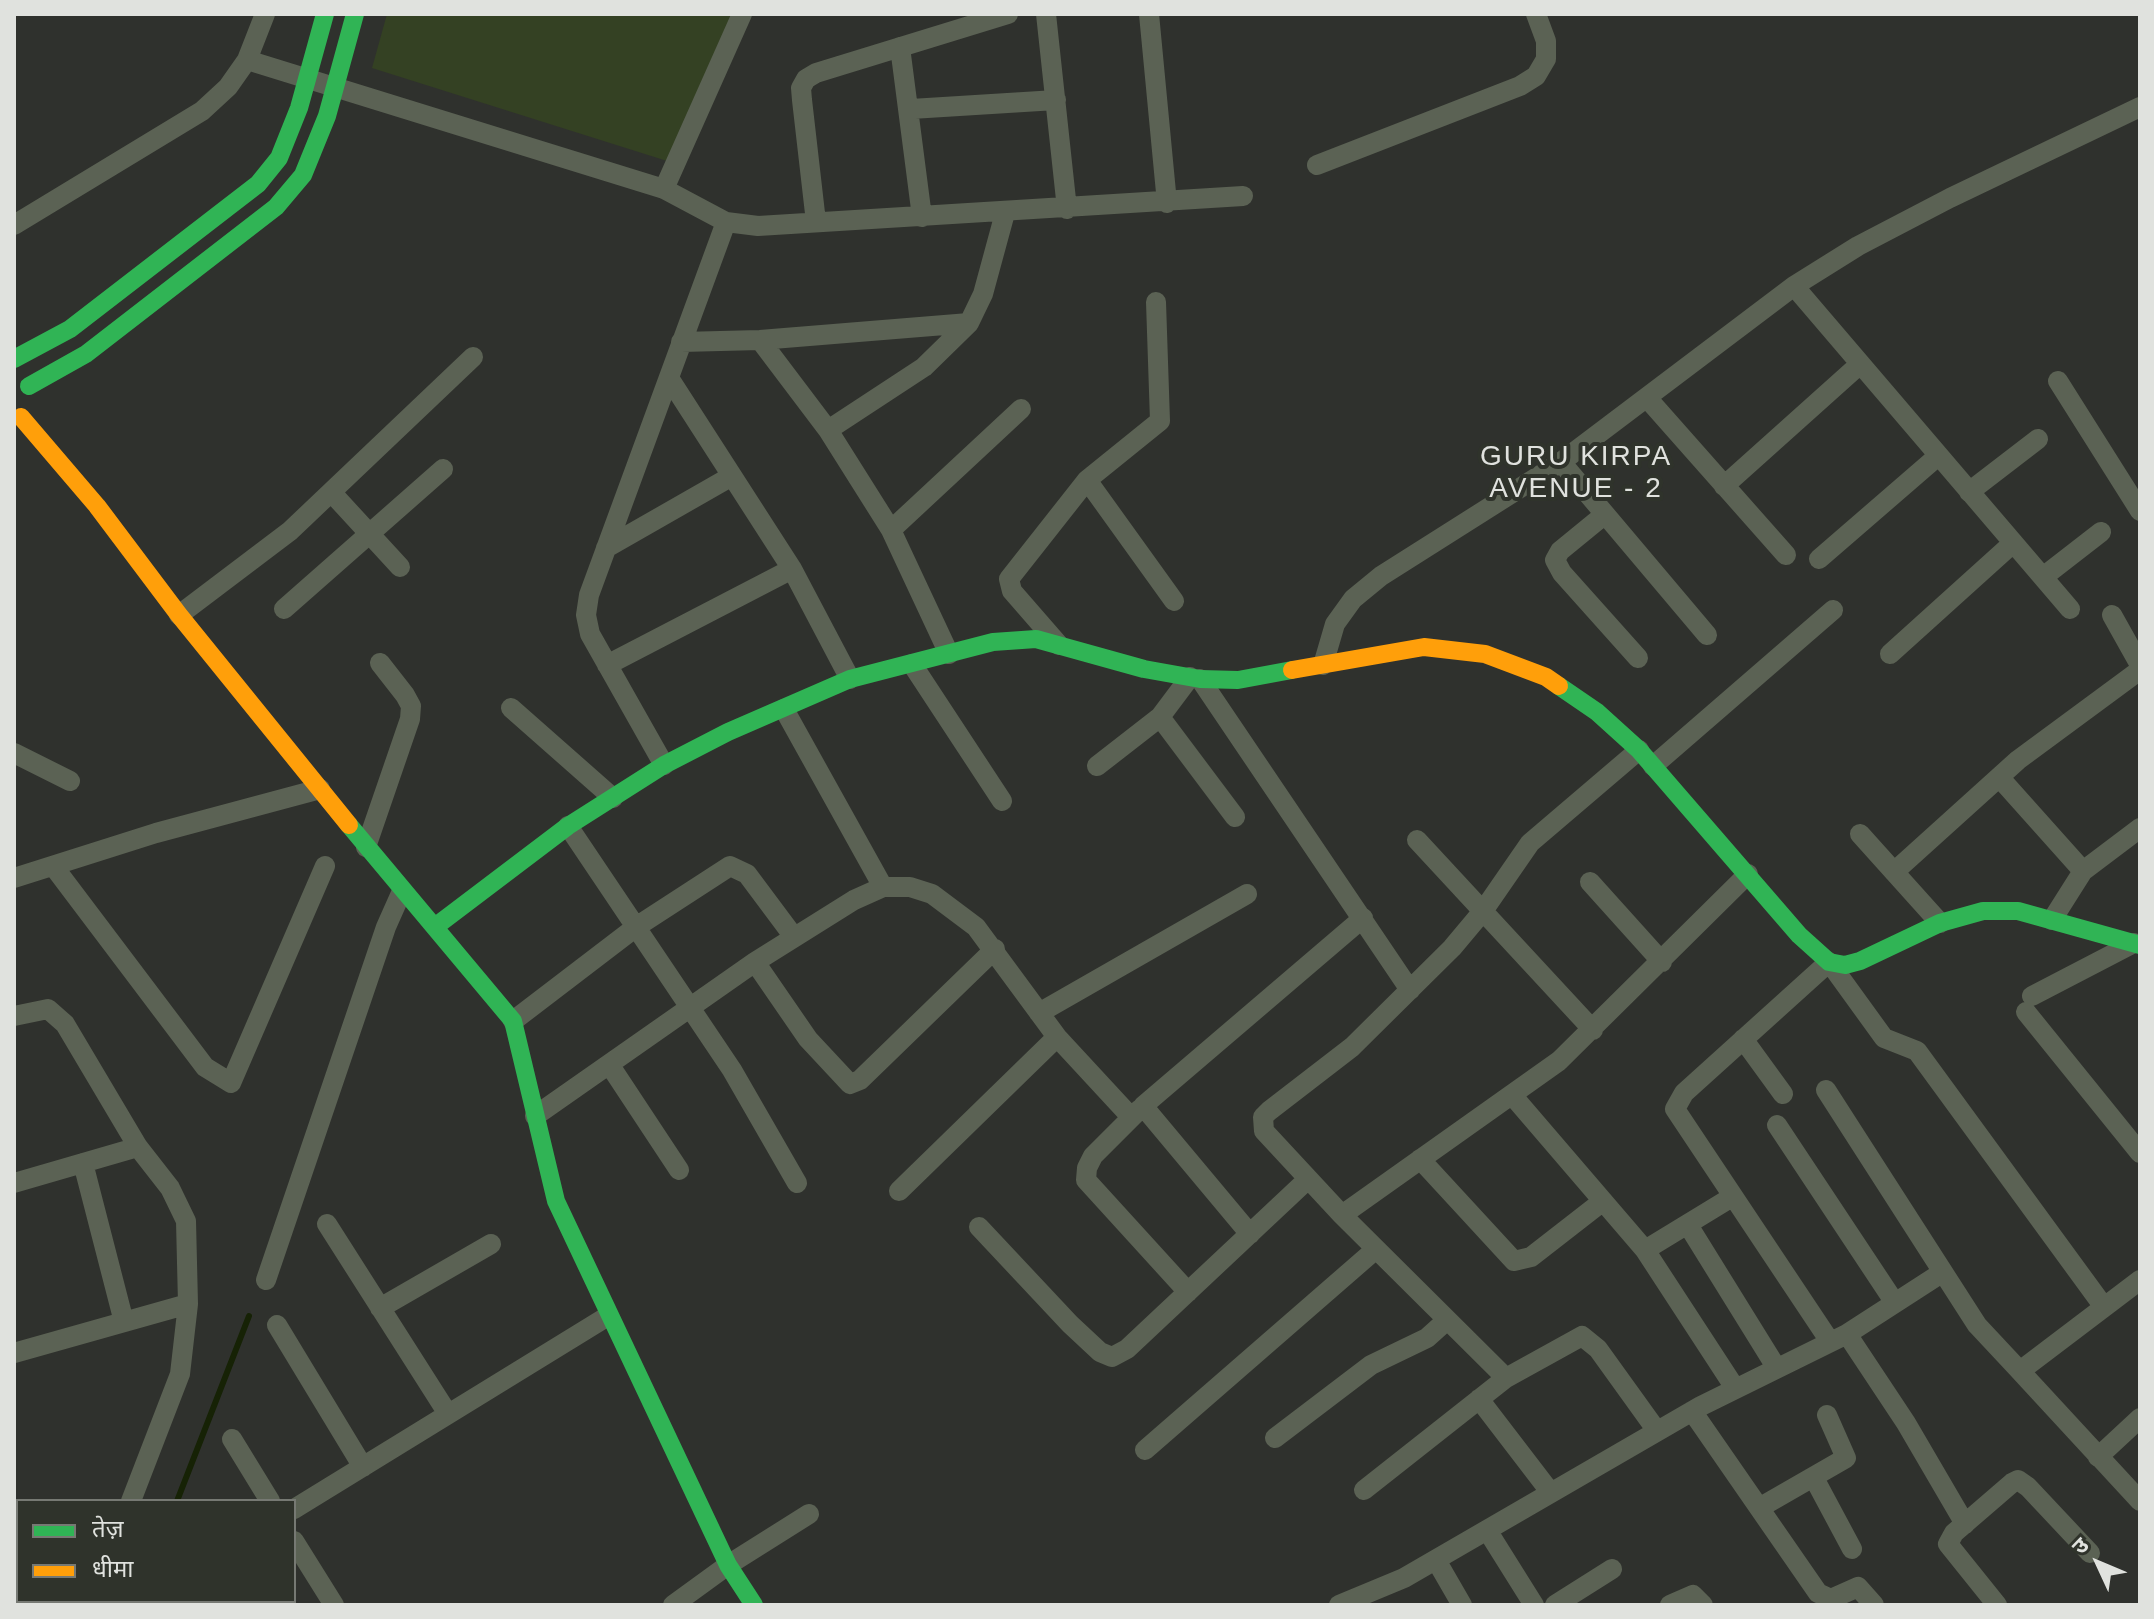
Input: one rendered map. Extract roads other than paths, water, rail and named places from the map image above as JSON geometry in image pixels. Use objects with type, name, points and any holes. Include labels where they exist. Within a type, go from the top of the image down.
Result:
[{"type":"street","points":[[14,225],[202,111],[228,87],[247,60],[265,14]]},
{"type":"street","points":[[14,359],[70,329],[258,184],[279,158],[307,79],[325,14]]},
{"type":"street","points":[[29,386],[86,354],[276,207],[303,175],[335,86],[355,14]]},
{"type":"street","points":[[664,189],[742,14]]},
{"type":"street","points":[[816,222],[801,88],[816,73],[1008,14]]},
{"type":"street","points":[[1046,14],[1067,209]]},
{"type":"street","points":[[1149,14],[1167,203]]},
{"type":"street","points":[[1317,165],[1520,86],[1536,76],[1546,59],[1546,41],[1536,14]]},
{"type":"street","points":[[900,47],[911,109],[922,217]]},
{"type":"street","points":[[247,60],[664,189],[726,222],[758,226],[1243,196]]},
{"type":"street","points":[[911,109],[1056,100]]},
{"type":"street","points":[[1323,665],[1335,624],[1362,591],[1561,462],[1794,286],[1910,219],[2140,107]]},
{"type":"street","points":[[828,430],[924,367],[969,323],[983,294],[1005,213]]},
{"type":"street","points":[[664,765],[590,634],[586,615],[589,595],[726,222]]},
{"type":"street","points":[[1794,286],[2070,609]]},
{"type":"street","points":[[1059,645],[1012,591],[1009,579],[1087,480],[1160,421],[1156,302]]},
{"type":"street","points":[[681,342],[760,340],[969,323]]},
{"type":"street","points":[[760,340],[828,430],[891,530],[949,654]]},
{"type":"street","points":[[179,615],[253,562],[332,493],[473,357]]},
{"type":"street","points":[[1724,486],[1859,365]]},
{"type":"street","points":[[14,366],[29,386],[28,408],[18,420],[97,506],[179,615],[366,847],[436,926],[513,1021],[522,1048],[556,1201],[728,1565],[754,1605]]},
{"type":"street","points":[[669,378],[792,569],[850,679]]},
{"type":"street","points":[[2058,381],[2139,506]]},
{"type":"street","points":[[1648,399],[1786,555]]},
{"type":"street","points":[[891,530],[1021,409]]},
{"type":"street","points":[[1969,492],[2038,439]]},
{"type":"street","points":[[1819,559],[1938,456]]},
{"type":"street","points":[[1561,462],[1707,635]]},
{"type":"street","points":[[284,609],[443,469]]},
{"type":"street","points":[[606,548],[732,476]]},
{"type":"street","points":[[1087,480],[1174,601]]},
{"type":"street","points":[[332,493],[400,567]]},
{"type":"street","points":[[1604,515],[1560,551],[1555,560],[1562,573],[1638,658]]},
{"type":"street","points":[[2043,577],[2101,532]]},
{"type":"street","points":[[1890,654],[2013,543]]},
{"type":"street","points":[[607,665],[792,569]]},
{"type":"street","points":[[1653,766],[1833,610]]},
{"type":"street","points":[[1894,872],[1999,777],[2140,667],[2112,615]]},
{"type":"street","points":[[436,926],[568,826],[664,765],[728,732],[850,679],[993,642],[1036,639],[1144,669],[1195,678],[1238,680],[1424,647],[1485,654],[1546,677],[1597,712],[1639,750],[1814,952],[1829,962],[1884,1038],[1917,1051],[2104,1307]]},
{"type":"street","points":[[366,847],[410,719],[411,706],[380,663]]},
{"type":"street","points":[[912,664],[1002,801]]},
{"type":"street","points":[[1097,766],[1160,717],[1195,678]]},
{"type":"street","points":[[1195,678],[1410,990]]},
{"type":"street","points":[[511,708],[613,798]]},
{"type":"street","points":[[784,709],[883,887]]},
{"type":"street","points":[[1160,717],[1235,817]]},
{"type":"street","points":[[1506,1378],[1307,1180],[1264,1131],[1263,1117],[1352,1047],[1483,911],[1530,843],[1639,750]]},
{"type":"street","points":[[14,753],[70,781]]},
{"type":"street","points":[[1999,777],[2083,871]]},
{"type":"street","points":[[14,878],[156,833],[320,789]]},
{"type":"street","points":[[568,826],[732,1070],[797,1183]]},
{"type":"street","points":[[2052,920],[2083,871],[2140,828]]},
{"type":"street","points":[[1860,834],[1940,923]]},
{"type":"street","points":[[1417,840],[1593,1030]]},
{"type":"street","points":[[54,867],[205,1067],[231,1083],[325,866]]},
{"type":"street","points":[[513,1021],[636,927],[730,866],[747,874],[794,937]]},
{"type":"street","points":[[1342,1215],[1512,1095],[1593,1030],[1748,874]]},
{"type":"street","points":[[1590,882],[1662,962]]},
{"type":"street","points":[[535,1116],[794,937],[883,887],[910,887],[932,894],[976,927],[1057,1037],[1137,1112],[1250,1234]]},
{"type":"street","points":[[266,1280],[381,941],[402,891]]},
{"type":"street","points":[[1039,1013],[1247,894]]},
{"type":"street","points":[[1829,962],[1845,965],[1860,961],[1940,923],[1983,911],[2018,911],[2137,944]]},
{"type":"street","points":[[1188,1292],[1086,1180],[1087,1168],[1093,1156],[1137,1112],[1363,918]]},
{"type":"street","points":[[2137,944],[2029,1004],[2140,1153]]},
{"type":"street","points":[[755,962],[808,1039],[850,1084],[860,1080],[995,949]]},
{"type":"street","points":[[1829,962],[1684,1093],[1675,1109],[1732,1197],[1906,1423],[1965,1524]]},
{"type":"street","points":[[14,1016],[48,1009],[65,1024],[138,1147],[170,1188],[186,1221],[188,1304],[180,1374],[132,1499]]},
{"type":"street","points":[[899,1191],[1057,1037]]},
{"type":"street","points":[[1743,1039],[1783,1094]]},
{"type":"street","points":[[609,1064],[679,1170]]},
{"type":"street","points":[[1826,1090],[1977,1325],[2140,1501]]},
{"type":"street","points":[[1512,1095],[1645,1250],[1735,1388]]},
{"type":"street","points":[[1777,1125],[1895,1303]]},
{"type":"street","points":[[14,1183],[138,1147]]},
{"type":"street","points":[[1420,1159],[1514,1261],[1531,1257],[1603,1201]]},
{"type":"street","points":[[83,1163],[124,1322]]},
{"type":"street","points":[[979,1227],[1070,1324],[1100,1352],[1112,1357],[1127,1349],[1307,1180]]},
{"type":"street","points":[[1645,1250],[1732,1197]]},
{"type":"street","points":[[327,1224],[448,1414]]},
{"type":"street","points":[[1688,1225],[1776,1367]]},
{"type":"street","points":[[380,1308],[491,1244]]},
{"type":"street","points":[[1145,1450],[1376,1249]]},
{"type":"street","points":[[1339,1605],[1366,1600],[1692,1411],[1838,1337],[1943,1272]]},
{"type":"street","points":[[2020,1371],[2140,1280]]},
{"type":"street","points":[[14,1353],[188,1304]]},
{"type":"street","points":[[296,1508],[608,1316]]},
{"type":"street","points":[[1275,1438],[1371,1365],[1427,1338],[1447,1320]]},
{"type":"street","points":[[277,1325],[363,1467]]},
{"type":"street","points":[[1364,1490],[1506,1378],[1582,1336],[1598,1349],[1657,1431]]},
{"type":"street","points":[[1479,1399],[1551,1493]]},
{"type":"street","points":[[1692,1411],[1818,1593],[1831,1599],[1858,1587],[1874,1605]]},
{"type":"street","points":[[1759,1508],[1846,1458],[1827,1415]]},
{"type":"street","points":[[2098,1457],[2140,1418]]},
{"type":"street","points":[[232,1439],[269,1499]]},
{"type":"street","points":[[1814,1478],[1852,1549]]},
{"type":"street","points":[[1997,1605],[1950,1550],[1950,1539],[2018,1480],[2090,1553]]},
{"type":"street","points":[[673,1605],[728,1565],[809,1514]]},
{"type":"street","points":[[1487,1530],[1534,1605]]},
{"type":"street","points":[[296,1544],[334,1605]]},
{"type":"street","points":[[1436,1560],[1462,1605]]},
{"type":"street","points":[[1555,1605],[1612,1569]]},
{"type":"street","points":[[1670,1605],[1693,1595],[1703,1605]]},
{"type":"waterway","points":[[178,1499],[249,1316]]},
{"type":"district","name":"GURU KIRPA AVENUE - 2","points":[[1576,473]]}]
